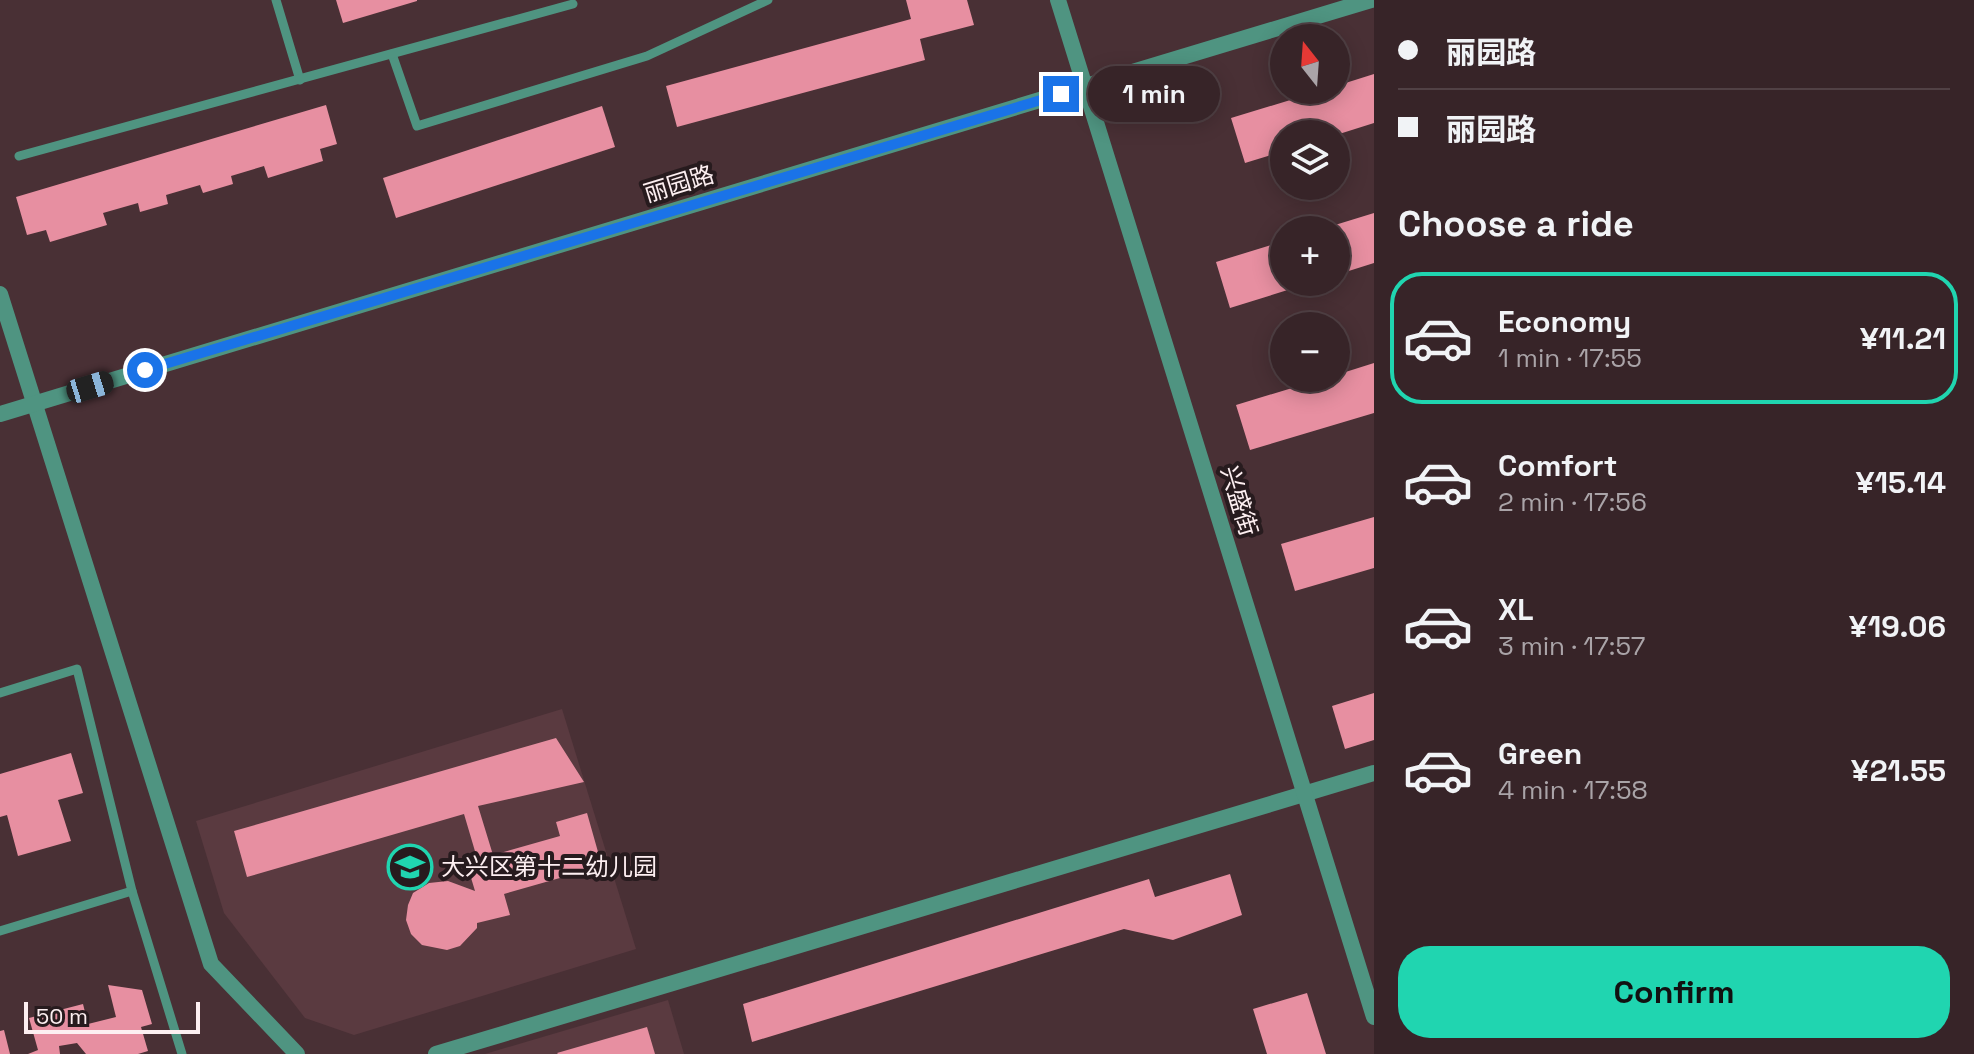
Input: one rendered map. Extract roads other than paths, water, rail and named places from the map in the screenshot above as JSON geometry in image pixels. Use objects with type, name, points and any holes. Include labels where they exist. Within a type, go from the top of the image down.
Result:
[{"type":"street","name":"兴盛街","points":[[1058,0],[1374,1017]]},
{"type":"street","name":"丽园路","points":[[0,414],[1371,0]]},
{"type":"street","points":[[0,294],[211,964],[297,1054]]},
{"type":"street","points":[[436,1054],[1374,773]]},
{"type":"lane","points":[[276,0],[300,80]]},
{"type":"lane","points":[[392,54],[417,126],[647,56],[768,0]]},
{"type":"lane","points":[[19,156],[573,4]]},
{"type":"lane","points":[[0,693],[77,669],[132,891],[182,1054]]},
{"type":"lane","points":[[0,931],[132,891]]},
{"type":"place","name":"大兴区第十二幼儿园","points":[[410,867]]}]
